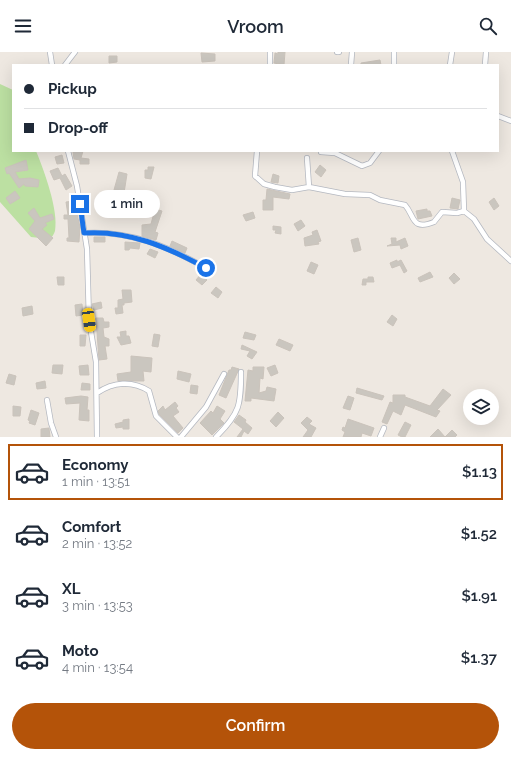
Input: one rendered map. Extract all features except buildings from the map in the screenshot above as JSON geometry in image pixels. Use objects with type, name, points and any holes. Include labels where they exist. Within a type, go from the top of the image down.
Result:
[{"type":"street","points":[[50,52],[52,64]]},
{"type":"street","points":[[66,64],[75,52]]},
{"type":"street","points":[[270,52],[270,64]]},
{"type":"street","points":[[351,64],[352,52]]},
{"type":"street","points":[[394,52],[394,64]]},
{"type":"street","points":[[450,64],[452,52]]},
{"type":"street","points":[[485,64],[486,52]]},
{"type":"street","points":[[499,116],[511,121]]},
{"type":"street","points":[[68,152],[77,186],[88,264],[89,320],[96,362],[97,437]]},
{"type":"street","points":[[257,152],[256,176],[264,184],[292,190],[309,186],[345,194],[370,195],[380,200],[406,205],[412,220],[419,224],[434,222],[442,212],[457,213],[464,211]]},
{"type":"street","points":[[321,152],[335,154],[362,166],[370,163],[378,152]]},
{"type":"street","points":[[452,152],[463,182],[464,211],[474,219],[487,239],[511,261]]},
{"type":"street","points":[[307,158],[309,186]]},
{"type":"street","points":[[84,233],[109,233],[145,240],[176,252],[206,268]]},
{"type":"street","points":[[216,437],[239,408],[241,372]]},
{"type":"street","points":[[181,437],[206,407],[224,374]]},
{"type":"street","points":[[97,393],[105,388],[121,384],[137,385],[144,388],[149,391],[156,416],[177,437]]},
{"type":"street","points":[[47,400],[51,423],[56,437]]},
{"type":"street","points":[[380,437],[384,428]]},
{"type":"green space","points":[[0,84],[12,90],[12,152],[36,152],[47,179],[55,213],[56,223],[53,235],[50,239],[31,237],[0,202]]},
{"type":"route","points":[[80,204],[84,233],[109,233],[145,240],[176,252],[206,268]]}]
